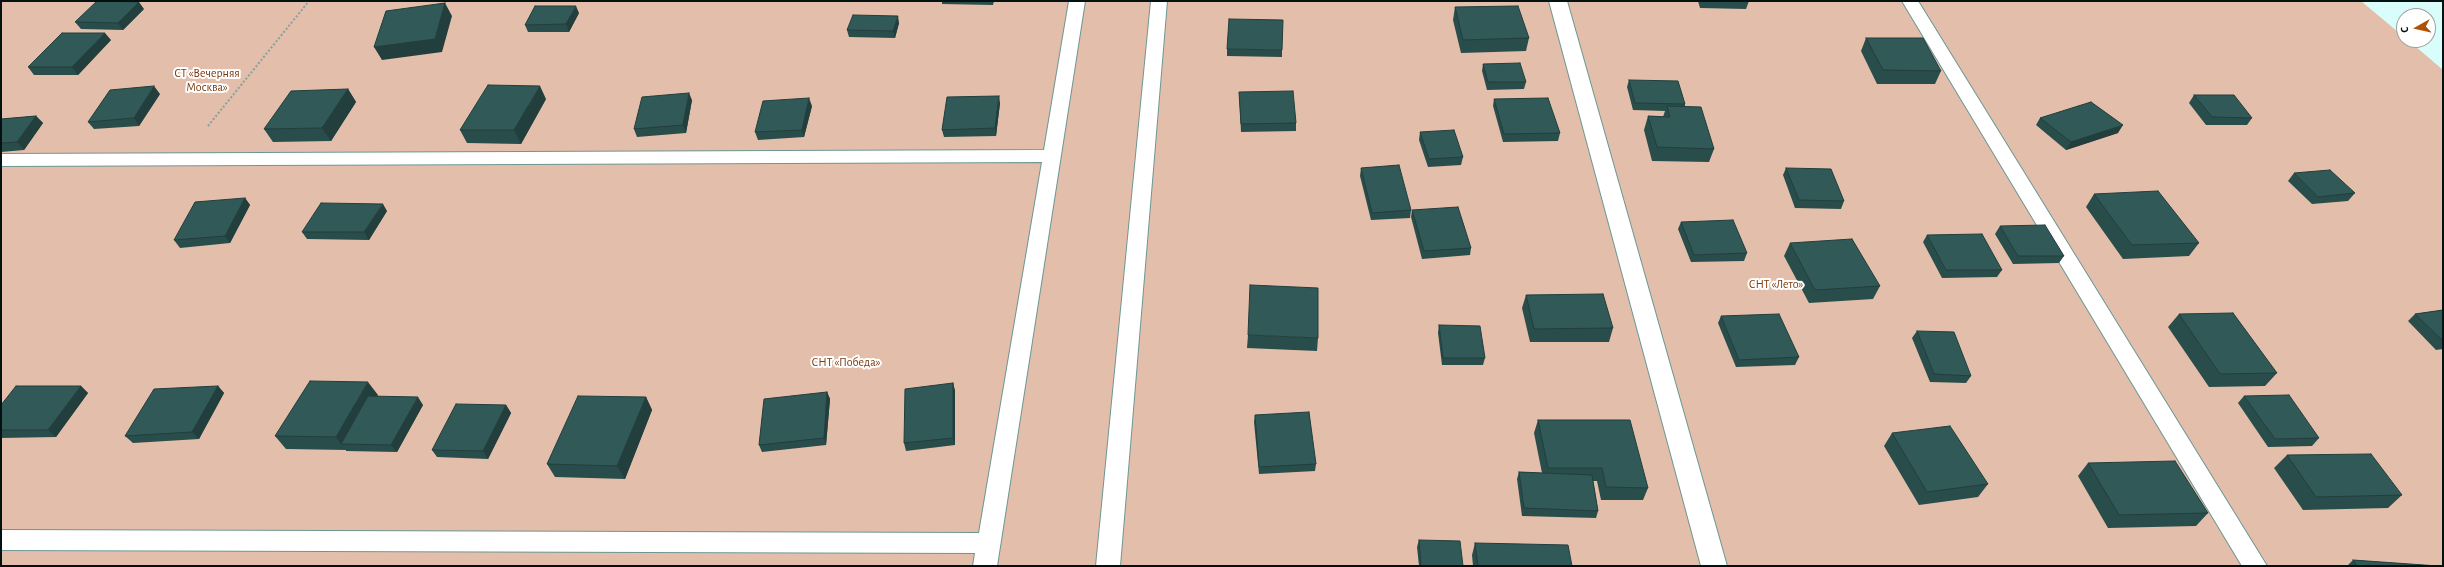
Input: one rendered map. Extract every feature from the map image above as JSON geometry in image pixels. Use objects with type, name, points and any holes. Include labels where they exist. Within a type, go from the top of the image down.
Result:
[{"type":"street","points":[[1558,1],[1714,566]]},
{"type":"lane","points":[[985,566],[1077,1]]},
{"type":"lane","points":[[1108,566],[1159,1]]},
{"type":"lane","points":[[1910,1],[2255,566]]},
{"type":"lane","points":[[1,160],[1052,156]]},
{"type":"lane","points":[[1,540],[989,543]]},
{"type":"path","points":[[182,159],[309,1]]},
{"type":"green space","points":[[1,1],[2361,1],[2396,30],[2396,48],[2417,48],[2443,70],[2443,566],[1,566]]},
{"type":"building","points":[[97,1],[139,2],[118,23],[75,22]]},
{"type":"building","points":[[445,3],[435,39],[374,47],[386,11]]},
{"type":"building","points":[[535,6],[576,6],[566,24],[525,25]]},
{"type":"building","points":[[1518,6],[1529,38],[1463,40],[1455,7]]},
{"type":"building","points":[[853,15],[898,16],[893,31],[847,30]]},
{"type":"building","points":[[1229,19],[1283,20],[1282,50],[1227,49]]},
{"type":"building","points":[[62,33],[105,33],[72,67],[28,67]]},
{"type":"building","points":[[1866,38],[1923,38],[1941,71],[1883,70]]},
{"type":"building","points":[[1520,63],[1526,82],[1488,82],[1483,64]]},
{"type":"building","points":[[1629,80],[1678,81],[1685,104],[1635,103]]},
{"type":"building","points":[[488,85],[540,86],[514,130],[460,130]]},
{"type":"building","points":[[154,86],[134,118],[88,122],[110,90]]},
{"type":"building","points":[[348,89],[322,128],[264,129],[291,91]]},
{"type":"building","points":[[1293,91],[1296,123],[1241,124],[1239,92]]},
{"type":"building","points":[[689,93],[683,125],[634,129],[642,97]]},
{"type":"building","points":[[2194,95],[2234,95],[2252,118],[2212,117]]},
{"type":"building","points":[[999,96],[995,128],[942,130],[947,97]]},
{"type":"building","points":[[809,98],[802,130],[755,132],[763,101]]},
{"type":"building","points":[[1548,98],[1560,133],[1504,134],[1494,99]]},
{"type":"building","points":[[2091,102],[2123,125],[2071,142],[2040,118]]},
{"type":"building","points":[[1667,106],[1701,107],[1714,149],[1657,147],[1648,116],[1670,117]]},
{"type":"building","points":[[36,116],[17,142],[1,143],[1,119]]},
{"type":"building","points":[[1454,130],[1463,157],[1429,159],[1420,132]]},
{"type":"building","points":[[1399,165],[1411,210],[1372,213],[1361,168]]},
{"type":"building","points":[[1786,168],[1831,169],[1844,201],[1799,200]]},
{"type":"building","points":[[2330,170],[2355,193],[2318,197],[2294,173]]},
{"type":"building","points":[[2158,191],[2199,243],[2132,245],[2094,194]]},
{"type":"building","points":[[245,198],[225,236],[174,240],[195,202]]},
{"type":"building","points":[[321,203],[383,204],[364,232],[302,232]]},
{"type":"building","points":[[1458,207],[1471,248],[1424,251],[1412,210]]},
{"type":"building","points":[[1733,220],[1747,253],[1694,255],[1681,222]]},
{"type":"building","points":[[2045,225],[2064,256],[2018,256],[2000,226]]},
{"type":"building","points":[[1982,234],[2002,270],[1946,270],[1927,235]]},
{"type":"building","points":[[1852,239],[1880,286],[1815,290],[1790,243]]},
{"type":"building","points":[[1250,285],[1318,288],[1318,338],[1248,335]]},
{"type":"building","points":[[1603,294],[1613,328],[1534,329],[1526,295]]},
{"type":"building","points":[[2443,310],[2443,341],[2415,314]]},
{"type":"building","points":[[2233,313],[2277,373],[2220,374],[2179,314]]},
{"type":"building","points":[[1779,314],[1799,357],[1739,360],[1721,316]]},
{"type":"building","points":[[1439,325],[1480,326],[1485,358],[1443,358]]},
{"type":"building","points":[[1917,331],[1954,332],[1971,376],[1934,374]]},
{"type":"building","points":[[310,381],[368,382],[336,437],[275,436]]},
{"type":"building","points":[[953,383],[953,438],[904,443],[905,389]]},
{"type":"building","points":[[16,386],[81,386],[48,430],[1,430],[1,405]]},
{"type":"building","points":[[218,386],[192,432],[125,436],[154,389]]},
{"type":"building","points":[[827,392],[824,438],[759,445],[764,399]]},
{"type":"building","points":[[2289,395],[2319,438],[2275,439],[2244,396]]},
{"type":"building","points":[[368,396],[418,397],[391,445],[341,444]]},
{"type":"building","points":[[578,396],[646,397],[617,466],[547,464]]},
{"type":"building","points":[[456,404],[506,405],[483,451],[432,450]]},
{"type":"building","points":[[1309,412],[1316,464],[1259,467],[1255,415]]},
{"type":"building","points":[[1538,420],[1630,420],[1648,488],[1606,487],[1602,468],[1548,468]]},
{"type":"building","points":[[1950,426],[1988,484],[1927,492],[1892,433]]},
{"type":"building","points":[[2371,454],[2402,495],[2316,497],[2287,455]]},
{"type":"building","points":[[2175,461],[2208,513],[2119,515],[2088,463]]},
{"type":"building","points":[[1519,472],[1592,475],[1598,511],[1524,508]]},
{"type":"building","points":[[1419,540],[1460,541],[1463,566],[1421,566]]},
{"type":"building","points":[[1475,543],[1568,545],[1572,566],[1478,566]]},
{"type":"building","points":[[2353,560],[2438,566],[2357,566]]},
{"type":"park label","name":"СТ «Вечерняя Москва»","points":[[207,80]]},
{"type":"park label","name":"СНТ «Лето»","points":[[1776,284]]},
{"type":"park label","name":"СНТ «Победа»","points":[[846,362]]}]
